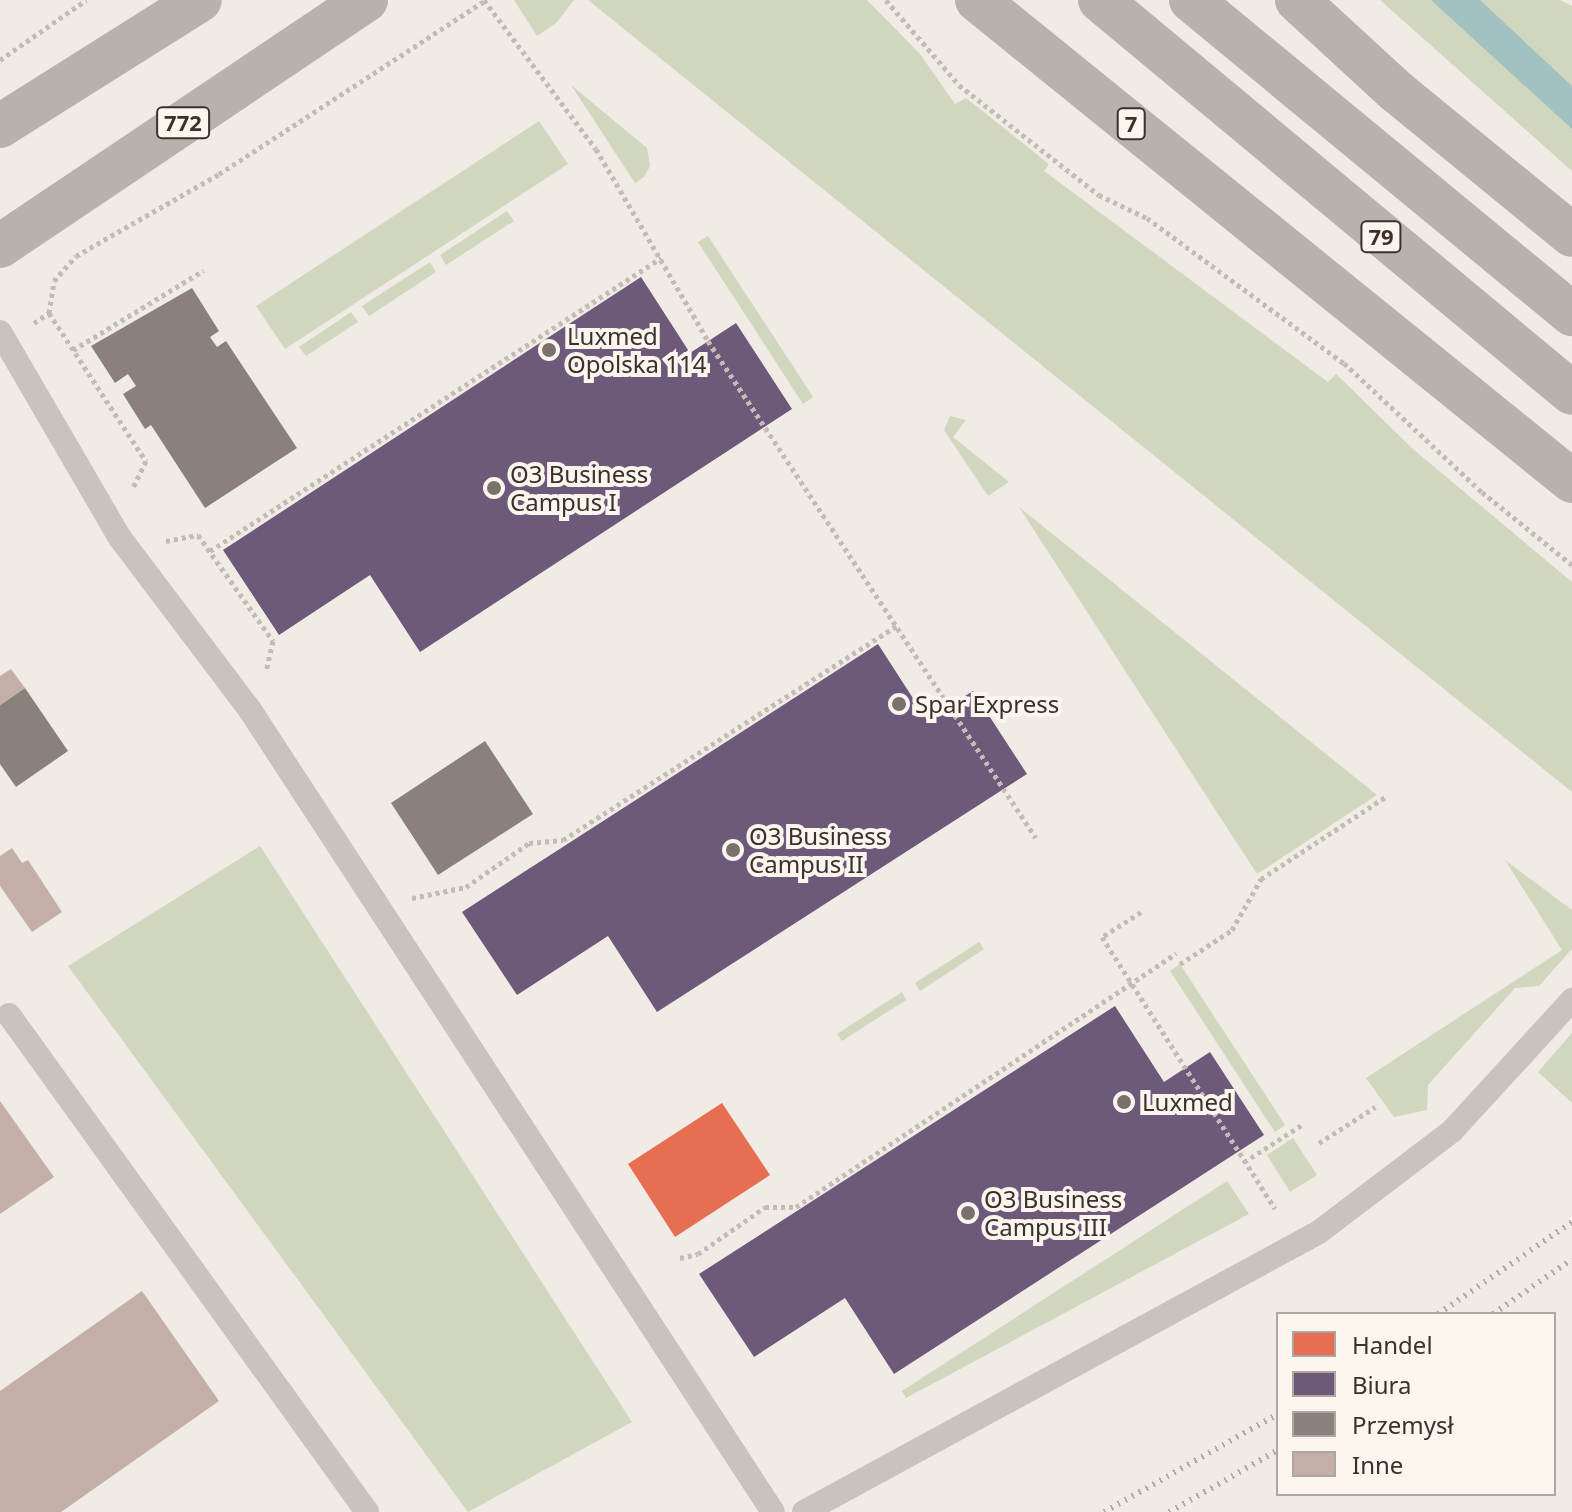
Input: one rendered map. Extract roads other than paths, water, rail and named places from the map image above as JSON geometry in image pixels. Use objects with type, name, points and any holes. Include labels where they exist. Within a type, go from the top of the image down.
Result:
[{"type":"main road","points":[[0,126],[200,0]]},
{"type":"main road","name":"772","points":[[0,246],[366,0]]},
{"type":"main road","name":"7","points":[[977,0],[1572,481]]},
{"type":"main road","name":"79","points":[[1100,0],[1190,80],[1572,393]]},
{"type":"main road","name":"79","points":[[1191,0],[1572,314]]},
{"type":"main road","points":[[1297,0],[1396,91],[1572,235]]},
{"type":"lane","points":[[0,332],[120,538],[250,710],[773,1512]]},
{"type":"lane","points":[[804,1512],[1319,1232],[1394,1181],[1452,1131],[1572,1000]]},
{"type":"lane","points":[[9,1015],[367,1512]]},
{"type":"water","points":[[1431,0],[1480,0],[1572,86],[1572,129]]},
{"type":"railway","points":[[1441,1312],[1572,1222]]},
{"type":"railway","points":[[1496,1312],[1572,1259]]},
{"type":"railway","points":[[1104,1512],[1276,1415]]},
{"type":"railway","points":[[1169,1512],[1276,1451]]},
{"type":"place","name":"Luxmed Opolska 114","points":[[549,350]]},
{"type":"place","name":"O3 Business Campus I","points":[[494,488]]},
{"type":"place","name":"Spar Express","points":[[899,704]]},
{"type":"place","name":"O3 Business Campus II","points":[[733,850]]},
{"type":"place","name":"Luxmed","points":[[1124,1102]]},
{"type":"place","name":"O3 Business Campus III","points":[[968,1213]]}]
